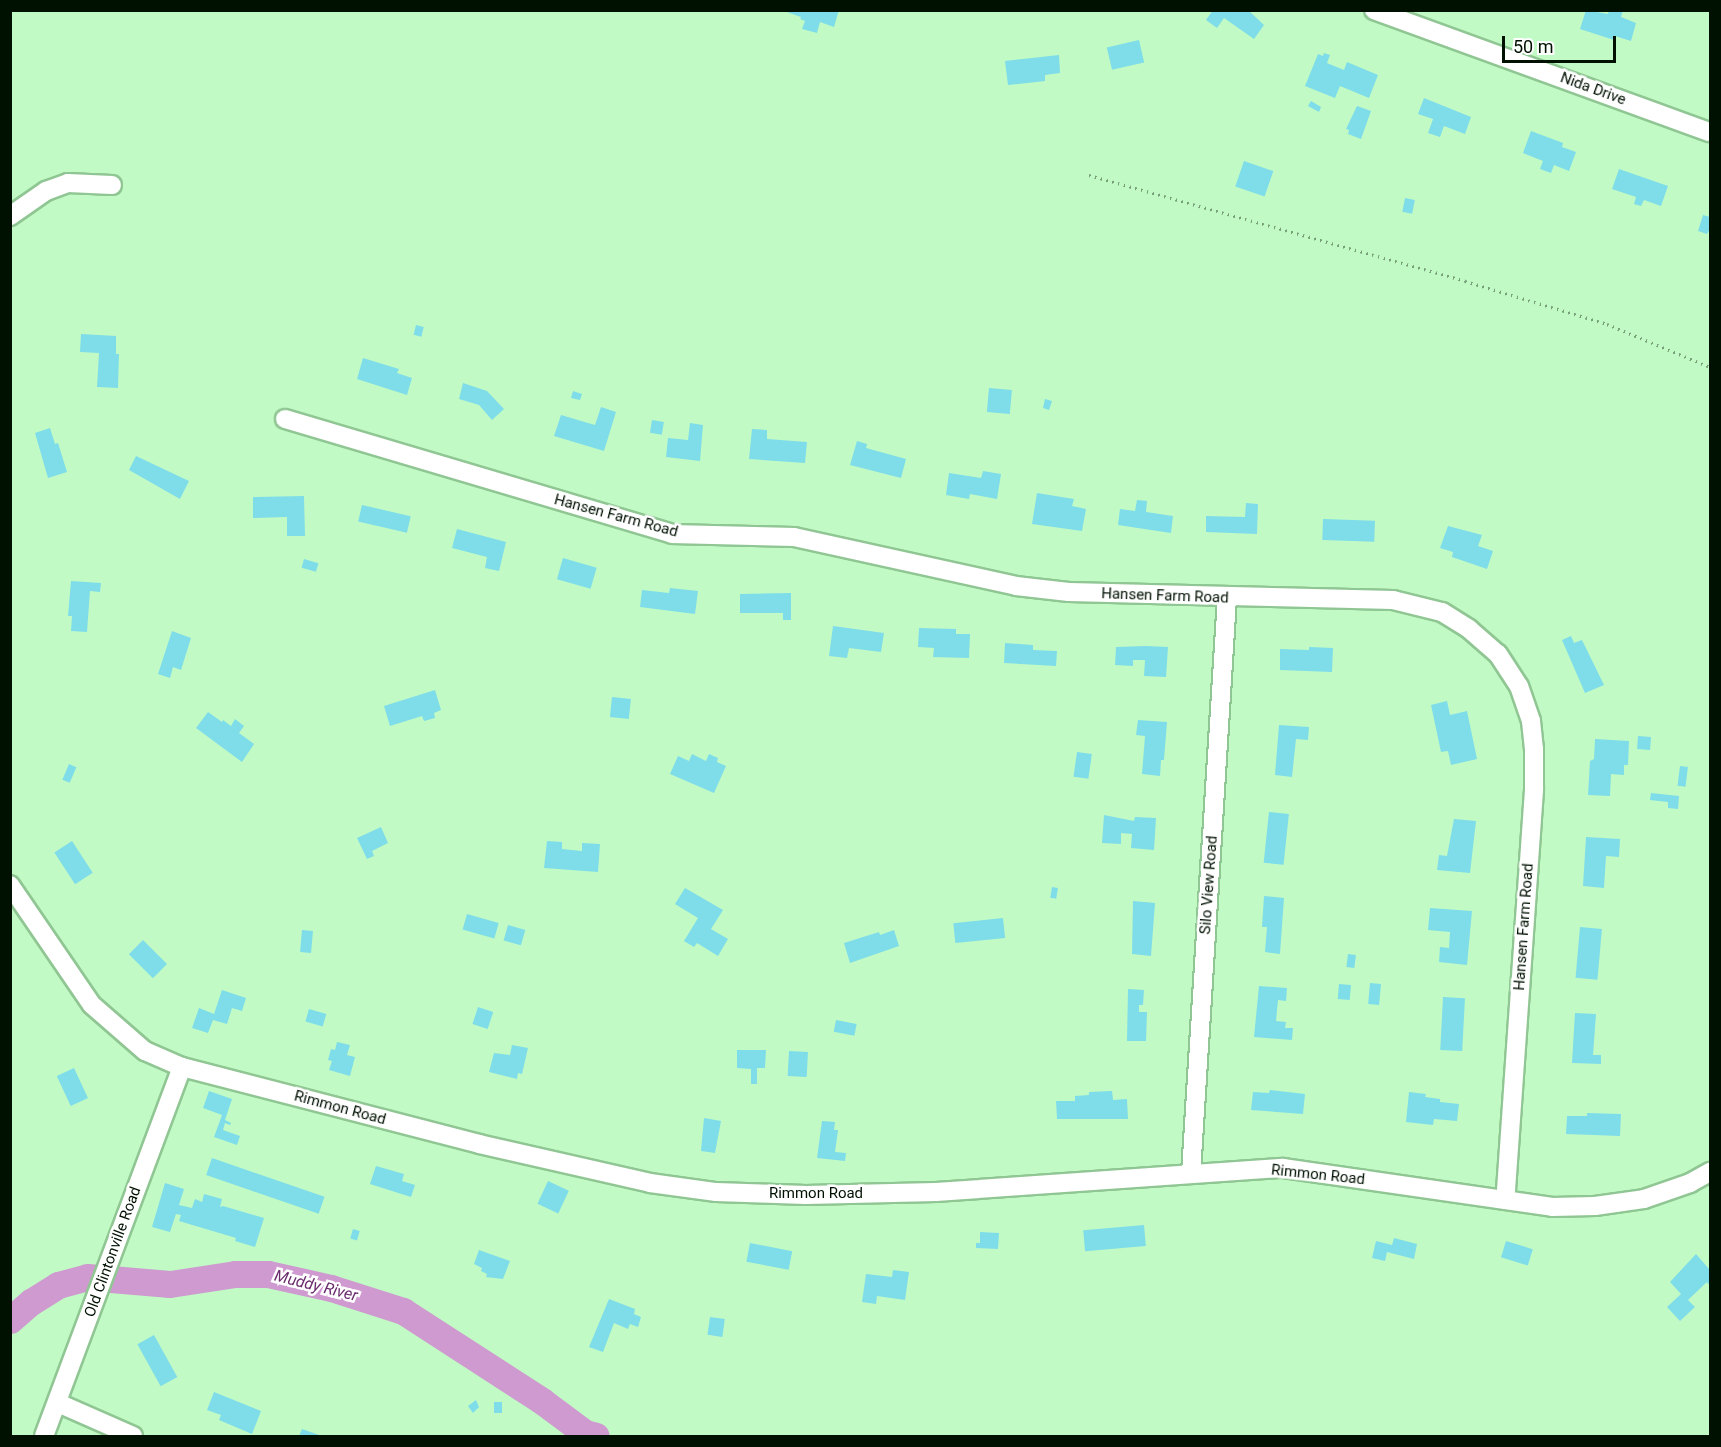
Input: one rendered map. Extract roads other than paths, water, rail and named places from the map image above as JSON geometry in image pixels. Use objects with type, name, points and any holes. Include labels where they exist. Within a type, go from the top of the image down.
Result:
[{"type":"street","name":"Nida Drive","points":[[1374,10],[1710,132]]},
{"type":"street","points":[[10,216],[46,191],[68,183],[112,185]]},
{"type":"street","name":"Hansen Farm Road","points":[[285,418],[672,534],[794,537],[1016,586],[1069,592],[1227,598],[1393,600],[1442,612],[1469,629],[1498,654],[1519,686],[1531,721],[1534,790],[1505,1200]]},
{"type":"street","name":"Silo View Road","points":[[1191,1173],[1227,598]]},
{"type":"street","name":"Rimmon Road","points":[[10,885],[92,1005],[145,1051],[182,1067],[490,1147],[650,1184],[716,1192],[806,1195],[936,1192],[1283,1168],[1552,1207],[1595,1206],[1644,1199],[1690,1183],[1710,1172]]},
{"type":"street","name":"Old Clintonville Road","points":[[44,1437],[182,1067]]},
{"type":"street","points":[[58,1403],[133,1437]]},
{"type":"waterway","name":"Muddy River","points":[[10,1320],[31,1302],[58,1285],[87,1277],[170,1284],[235,1274],[268,1274],[331,1288],[403,1311],[542,1401],[585,1433],[596,1436]]}]
